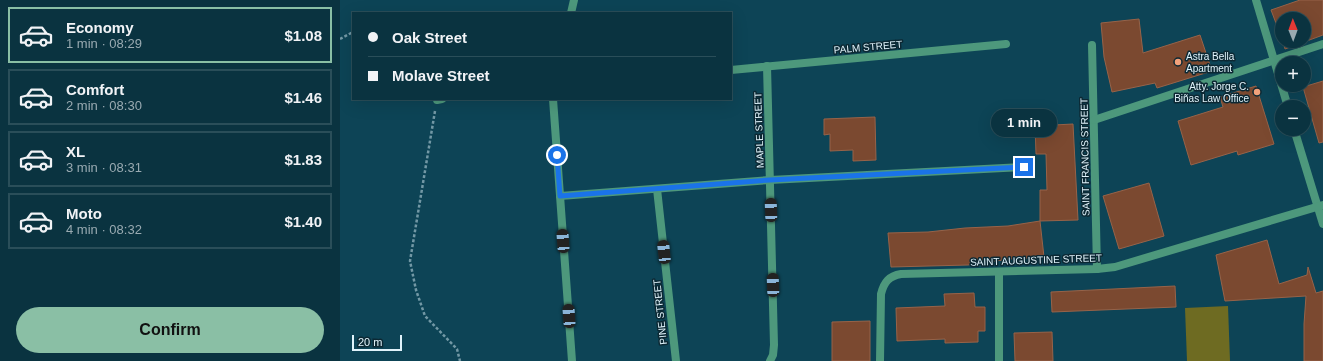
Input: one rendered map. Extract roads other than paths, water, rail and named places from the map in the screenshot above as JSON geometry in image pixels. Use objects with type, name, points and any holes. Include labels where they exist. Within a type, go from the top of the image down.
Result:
[{"type":"street","points":[[571,12],[574,0]]},
{"type":"street","points":[[1256,0],[1286,100]]},
{"type":"street","name":"PALM STREET","points":[[732,70],[1006,44]]},
{"type":"street","points":[[1094,120],[1323,44]]},
{"type":"street","name":"SAINT FRANCIS STREET","points":[[1092,45],[1097,269]]},
{"type":"street","name":"MAPLE STREET","points":[[767,66],[774,345],[773,355],[770,361]]},
{"type":"street","points":[[553,100],[572,361]]},
{"type":"street","points":[[1296,136],[1320,206],[1323,224]]},
{"type":"street","points":[[560,196],[657,190],[770,180],[1024,167]]},
{"type":"street","name":"PINE STREET","points":[[657,190],[676,361]]},
{"type":"street","name":"SAINT AUGUSTINE STREET","points":[[880,361],[881,294],[887,280],[892,276],[901,274],[1097,269],[1115,267],[1320,206]]},
{"type":"street","points":[[999,272],[999,361]]},
{"type":"place","name":"Astra Bella Apartment","points":[[1178,62]]},
{"type":"place","name":"Atty. Jorge C. Biñas Law Office","points":[[1257,92]]}]
